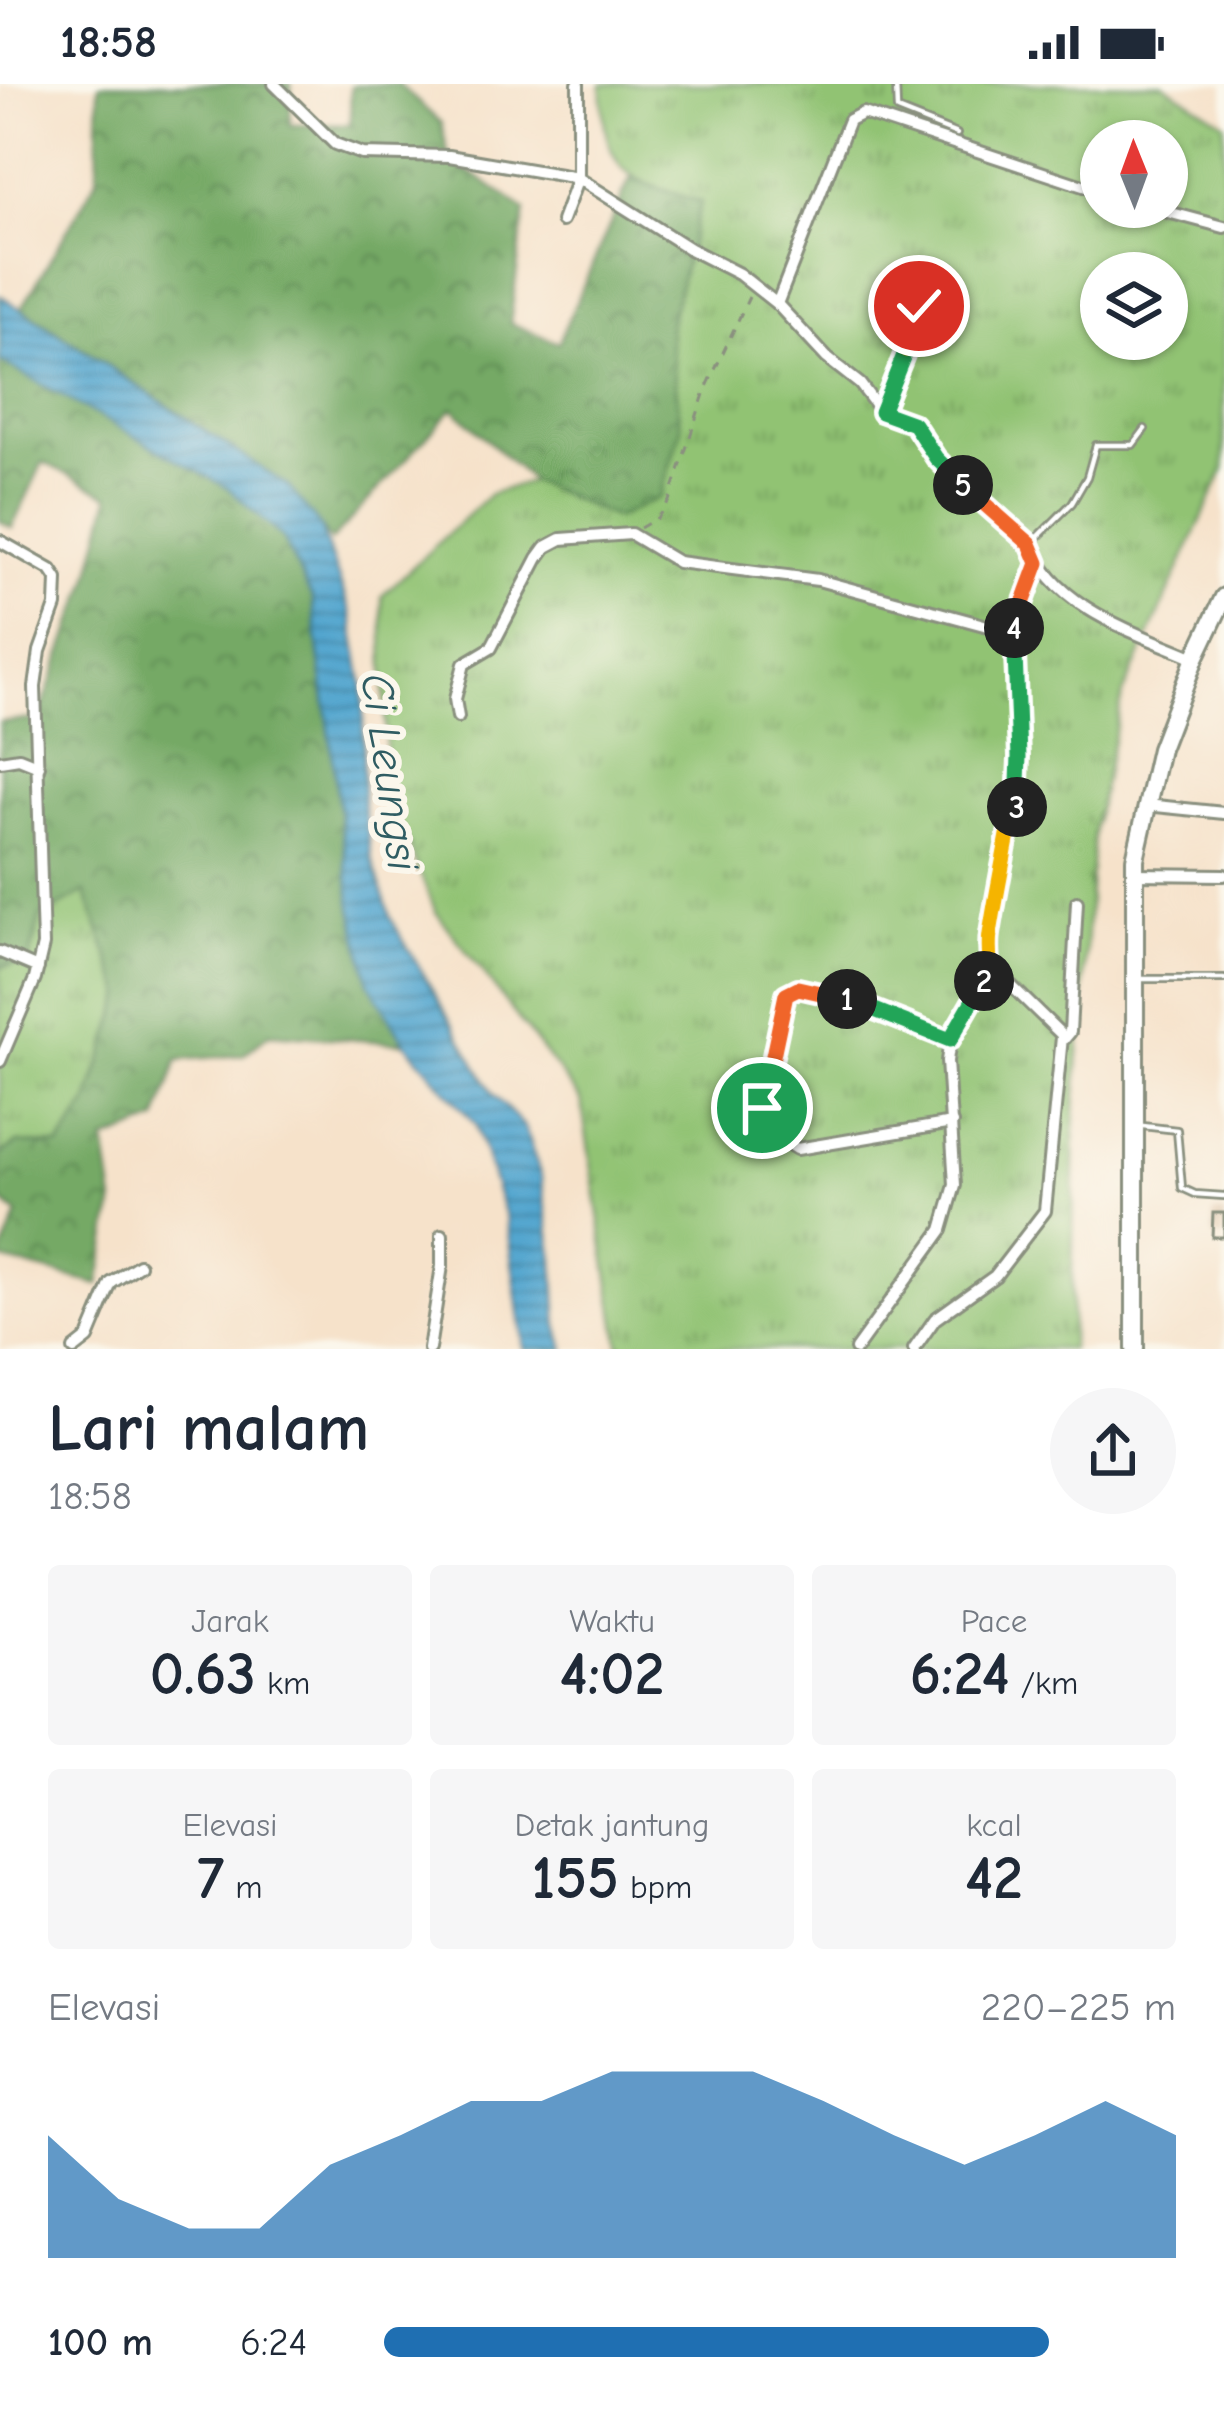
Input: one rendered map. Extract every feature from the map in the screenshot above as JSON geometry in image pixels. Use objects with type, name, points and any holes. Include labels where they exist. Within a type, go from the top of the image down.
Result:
[{"type":"main road","points":[[1135,1349],[1135,874],[1160,749],[1195,658],[1220,618],[1224,597]]},
{"type":"street","points":[[274,84],[335,144],[362,154],[449,156],[578,178],[755,285],[827,358],[860,383],[881,412],[914,424],[936,458],[1030,544],[1050,579],[1095,612],[1195,658]]},
{"type":"street","points":[[562,221],[578,178],[578,84]]},
{"type":"street","points":[[777,304],[849,120],[862,113],[1080,185]]},
{"type":"street","points":[[1188,217],[1224,226]]},
{"type":"street","points":[[458,717],[455,699],[464,664],[491,648],[547,547],[561,538],[631,534],[678,562],[818,580],[994,628],[1014,624]]},
{"type":"street","points":[[0,541],[51,570],[57,579],[56,606],[37,667],[43,945],[0,1061]]},
{"type":"street","points":[[1038,563],[1014,624],[1018,801],[988,945],[992,967],[1062,1037],[1070,1032],[1077,902]]},
{"type":"street","points":[[0,761],[19,758],[39,766]]},
{"type":"street","points":[[1146,805],[1224,813]]},
{"type":"street","points":[[1135,874],[1224,875]]},
{"type":"street","points":[[0,952],[38,968]]},
{"type":"street","points":[[856,1349],[942,1230],[955,1185],[947,1061],[950,1040],[992,967]]},
{"type":"street","points":[[950,1040],[867,1005],[798,988],[784,1000],[763,1095],[762,1127],[797,1149],[952,1123]]},
{"type":"street","points":[[914,1349],[935,1319],[995,1276],[1045,1211],[1062,1037]]},
{"type":"street","points":[[428,1349],[442,1266],[442,1235]]},
{"type":"street","points":[[74,1349],[88,1338],[111,1283],[139,1265]]},
{"type":"lane","points":[[896,84],[897,110],[957,134]]},
{"type":"lane","points":[[1030,544],[1072,503],[1087,478],[1096,445],[1133,445],[1145,429]]},
{"type":"lane","points":[[1132,979],[1224,979]]},
{"type":"lane","points":[[1136,1126],[1178,1130],[1182,1188],[1224,1196]]},
{"type":"path","points":[[631,534],[666,509],[705,391],[755,285]]},
{"type":"path","points":[[881,412],[923,291]]},
{"type":"green space","points":[[99,84],[291,84],[290,125],[350,125],[351,86],[398,84],[441,123],[449,157],[525,210],[510,323],[558,343],[630,179],[701,202],[669,326],[681,430],[660,497],[616,518],[532,481],[453,408],[331,541],[288,486],[22,308],[97,179]]},
{"type":"green space","points":[[601,84],[1163,84],[1224,122],[1224,469],[1123,694],[1094,827],[1075,1113],[1071,1349],[620,1349],[581,1100],[436,912],[387,793],[382,596],[490,494],[532,481],[615,518],[681,430],[669,326],[700,203],[634,177],[613,154]]},
{"type":"green space","points":[[0,361],[228,488],[282,537],[312,598],[352,908],[369,983],[405,1043],[269,1034],[243,1055],[178,1060],[157,1121],[105,1141],[114,1202],[99,1285],[0,1259],[18,1214],[0,1200],[0,1155],[18,1143],[60,1146],[88,1103],[123,995],[85,892],[40,917],[29,961],[0,967],[0,722],[38,719],[89,580],[110,496],[43,462],[12,528],[0,521]]},
{"type":"green space","points":[[85,891],[123,995],[88,1103],[59,1146],[18,1143],[0,1155],[0,967],[29,961],[40,917]]},
{"type":"water","points":[[0,295],[288,486],[320,526],[351,614],[363,682],[363,802],[372,859],[391,919],[494,1095],[524,1126],[541,1176],[558,1325],[565,1349],[524,1349],[506,1219],[475,1124],[405,1043],[369,983],[352,908],[312,598],[282,537],[228,488],[0,361]]},
{"type":"building","points":[[1213,1213],[1224,1213],[1224,1237],[1212,1237]]},
{"type":"route","points":[[762,1108],[786,994],[798,988],[833,995],[950,1040],[992,967],[988,945],[1018,801],[1014,624],[1038,563],[1030,544],[936,458],[914,424],[881,412],[919,306]]},
{"type":"water label","name":"Ci Leungsi","points":[[390,772]]}]
